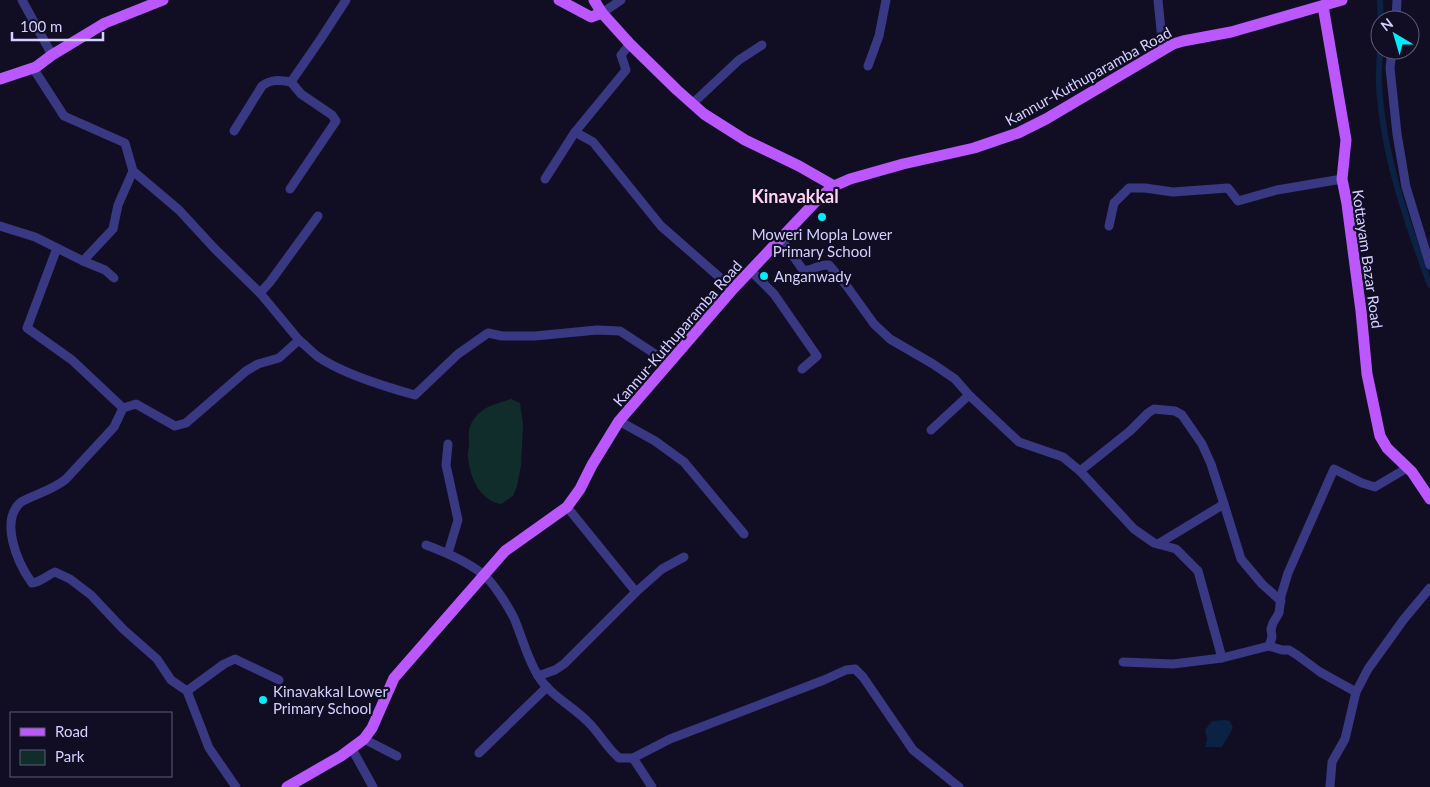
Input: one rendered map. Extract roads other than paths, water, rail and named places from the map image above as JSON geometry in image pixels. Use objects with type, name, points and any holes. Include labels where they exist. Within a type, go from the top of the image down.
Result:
[{"type":"main road","points":[[0,79],[33,68],[52,54],[143,4],[163,0]]},
{"type":"main road","points":[[559,0],[591,17],[602,13]]},
{"type":"main road","points":[[594,0],[602,13],[630,44],[704,114],[745,140],[799,166],[834,186]]},
{"type":"main road","name":"Kannur-Kuthuparamba Road","points":[[287,787],[364,739],[372,728],[394,678],[505,552],[567,507],[580,489],[619,422],[733,289],[781,240],[818,198],[834,186],[850,179],[903,164],[974,148],[1018,134],[1183,40],[1231,32],[1342,0]]},
{"type":"main road","name":"Kottayam Bazar Road","points":[[1323,6],[1346,140],[1342,179],[1347,204],[1367,374],[1380,436],[1387,448],[1407,468],[1430,499]]},
{"type":"street","points":[[22,0],[52,54]]},
{"type":"street","points":[[291,82],[346,0]]},
{"type":"street","points":[[602,13],[621,0]]},
{"type":"street","points":[[868,66],[879,36],[886,0]]},
{"type":"street","points":[[1158,0],[1163,50]]},
{"type":"street","points":[[545,180],[575,132],[629,66],[621,55],[630,44]]},
{"type":"street","points":[[692,104],[739,60],[762,45]]},
{"type":"street","points":[[1391,60],[1390,68],[1397,134],[1406,187],[1430,265]]},
{"type":"street","points":[[33,68],[64,116],[126,142],[133,171],[179,210],[260,293],[300,340],[316,355],[329,363],[388,388],[415,395],[458,354],[488,333],[502,336],[535,336],[597,330],[620,331],[669,363]]},
{"type":"street","points":[[234,131],[262,86],[267,82],[275,80],[291,82],[301,94],[332,115],[336,121],[290,189]]},
{"type":"street","points":[[575,132],[593,142],[661,226],[733,289]]},
{"type":"street","points":[[83,261],[113,229],[118,205],[133,171]]},
{"type":"street","points":[[1108,226],[1114,203],[1129,188],[1173,192],[1228,188],[1238,201],[1277,190],[1342,179]]},
{"type":"street","points":[[260,293],[318,216]]},
{"type":"street","points":[[0,226],[35,237],[105,270],[114,278]]},
{"type":"street","points":[[781,240],[803,270],[807,271],[821,264],[829,265],[874,324],[890,338],[955,379],[969,395],[1019,442],[1063,457],[1080,472],[1134,529],[1158,544],[1176,548],[1198,571],[1222,658]]},
{"type":"street","points":[[57,248],[27,328],[72,360],[123,408]]},
{"type":"street","points":[[751,271],[774,294],[817,356],[802,369]]},
{"type":"street","points":[[236,787],[209,748],[187,691],[171,680],[157,660],[123,630],[91,595],[70,579],[55,572],[38,583],[32,584],[9,549],[4,518],[7,512],[19,502],[58,486],[66,479],[114,427],[123,408],[136,404],[175,426],[186,423],[246,371],[258,364],[279,358],[300,340]]},
{"type":"street","points":[[931,430],[969,395]]},
{"type":"street","points":[[1080,472],[1154,409],[1175,411],[1182,415],[1202,444],[1212,464],[1241,559],[1262,584],[1281,601]]},
{"type":"street","points":[[619,422],[655,441],[684,462],[744,534]]},
{"type":"street","points":[[448,444],[446,465],[458,520],[448,553]]},
{"type":"street","points":[[1269,646],[1272,638],[1271,629],[1279,613],[1288,573],[1334,469],[1362,483],[1376,487],[1407,468]]},
{"type":"street","points":[[1158,544],[1224,504]]},
{"type":"street","points":[[567,507],[636,592]]},
{"type":"street","points":[[426,545],[448,553],[484,575],[496,589],[514,617],[528,657],[538,676],[547,688],[588,721],[610,750],[619,758],[633,758],[679,736],[846,670],[855,669],[864,677],[913,750],[959,787]]},
{"type":"street","points":[[538,676],[556,670],[564,664],[636,592],[662,569],[684,557]]},
{"type":"street","points":[[1330,787],[1332,762],[1345,739],[1356,692],[1368,670],[1404,619],[1430,588]]},
{"type":"street","points":[[1123,662],[1173,664],[1222,658],[1269,646],[1289,650],[1297,654],[1320,672],[1356,692]]},
{"type":"street","points":[[187,691],[224,664],[235,659],[278,680]]},
{"type":"street","points":[[479,753],[547,688]]},
{"type":"street","points":[[364,739],[397,756]]},
{"type":"street","points":[[352,748],[373,787]]},
{"type":"street","points":[[633,758],[652,787]]},
{"type":"water","points":[[1212,721],[1230,721],[1233,728],[1222,747],[1205,747],[1207,739],[1205,730]]},
{"type":"waterway","points":[[1380,0],[1380,10]]},
{"type":"waterway","points":[[1380,60],[1381,111],[1385,136],[1404,211],[1430,285]]},
{"type":"place","name":"Moweri Mopla Lower Primary School","points":[[822,217]]},
{"type":"place","name":"Anganwady","points":[[764,276]]},
{"type":"place","name":"Kinavakkal Lower Primary School","points":[[263,700]]},
{"type":"district","name":"Kinavakkal","points":[[795,196]]}]
